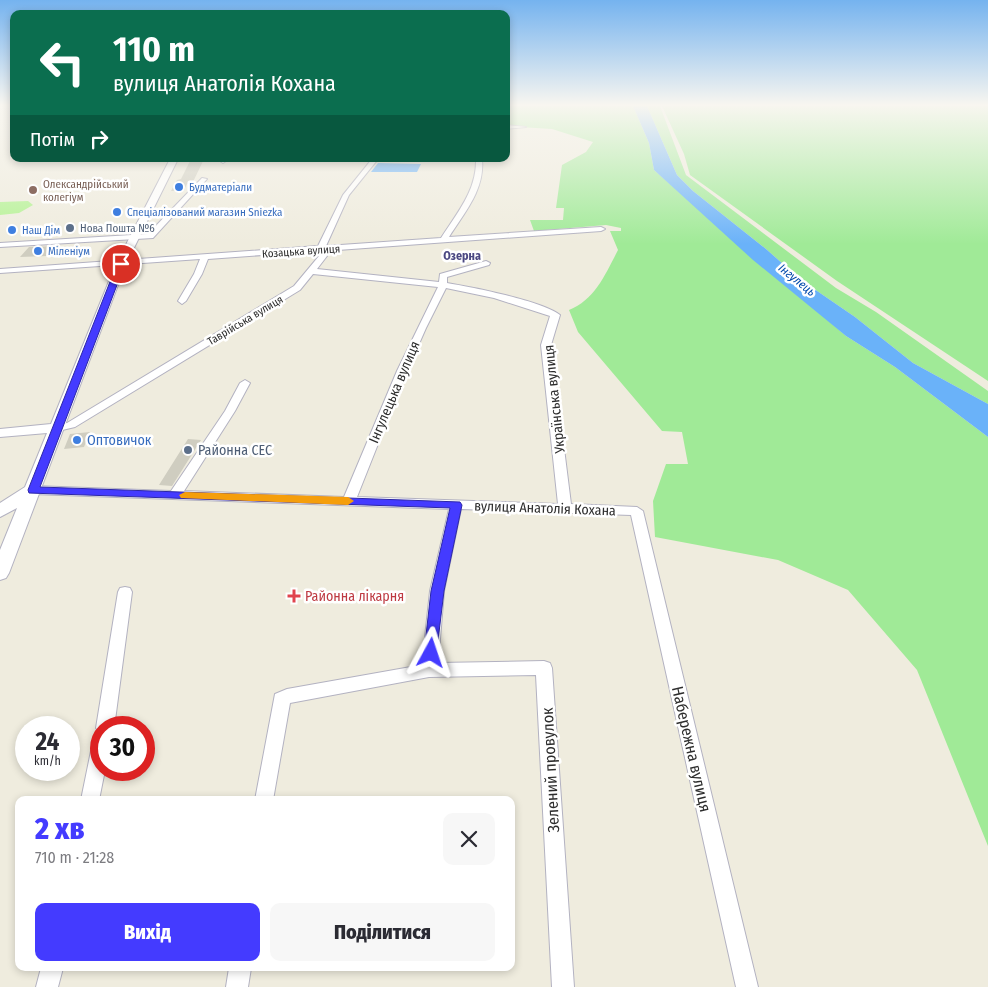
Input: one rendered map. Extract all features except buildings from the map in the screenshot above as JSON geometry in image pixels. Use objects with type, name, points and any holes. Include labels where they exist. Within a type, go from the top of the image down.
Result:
[{"type":"street","points":[[0,573],[121,264],[132,238],[172,162]]},
{"type":"street","name":"Таврійська вулиця","points":[[58,428],[71,425],[297,288],[323,256],[320,250],[346,196],[373,162]]},
{"type":"street","points":[[444,239],[475,186],[480,174],[479,162]]},
{"type":"street","points":[[0,245],[150,236],[204,178]]},
{"type":"street","name":"Козацька вулиця","points":[[0,271],[320,250],[601,228]]},
{"type":"street","points":[[182,301],[198,274],[204,258]]},
{"type":"street","points":[[445,285],[443,276],[486,263]]},
{"type":"street","name":"Українська вулиця","points":[[312,271],[445,285],[526,303],[555,315],[546,345],[565,508]]},
{"type":"street","name":"Інгулецька вулиця","points":[[349,501],[388,403],[423,325],[445,285]]},
{"type":"street","points":[[175,495],[246,383]]},
{"type":"street","points":[[0,433],[58,428]]},
{"type":"street","points":[[0,511],[34,490]]},
{"type":"street","name":"вулиця Анатолія Кохана","points":[[34,490],[637,511]]},
{"type":"street","points":[[265,796],[281,699],[287,696],[429,670],[437,591],[456,505]]},
{"type":"street","name":"Набережна вулиця","points":[[637,511],[747,987]]},
{"type":"street","points":[[107,716],[125,592]]},
{"type":"street","name":"Зелений провулок","points":[[429,670],[544,668],[563,987]]},
{"type":"street","points":[[91,796],[94,781]]},
{"type":"street","points":[[47,987],[51,971]]},
{"type":"street","points":[[237,987],[240,971]]},
{"type":"green space","points":[[586,152],[651,152],[654,170],[846,336],[895,367],[988,437],[988,846],[917,670],[848,590],[778,560],[655,537],[653,501],[666,464],[688,464],[682,432],[662,431],[578,332],[569,310],[586,300],[599,285],[618,250],[610,231],[621,231],[621,228],[606,225],[534,231],[530,220],[563,220],[564,208],[556,208],[562,165]]},
{"type":"green space","points":[[667,152],[677,152],[686,175],[836,288],[876,312],[988,391],[988,404],[913,363],[855,317],[801,280],[766,249],[693,191],[677,175]]},
{"type":"green space","points":[[683,152],[988,152],[988,381],[837,281],[690,175]]},
{"type":"green space","points":[[28,201],[33,205],[19,213],[0,215],[0,202]]},
{"type":"water","name":"Інгулець","points":[[651,152],[667,152],[677,175],[693,191],[766,249],[801,280],[855,317],[913,363],[988,404],[988,437],[895,367],[846,336],[753,260],[654,170]]},
{"type":"water","points":[[378,163],[421,164],[417,172],[371,172]]},
{"type":"slow traffic","points":[[185,495],[348,501]]},
{"type":"place","name":"Будматеріали","points":[[179,187]]},
{"type":"place","name":"Олександрійський колегіум","points":[[33,190]]},
{"type":"place","name":"Спеціалізований магазин Sniezka","points":[[117,212]]},
{"type":"place","name":"Нова Пошта №6","points":[[70,228]]},
{"type":"place","name":"Наш Дім","points":[[12,230]]},
{"type":"place","name":"Міленіум","points":[[38,251]]},
{"type":"place","name":"Оптовичок","points":[[77,440]]},
{"type":"place","name":"Районна СЕС","points":[[188,450]]},
{"type":"place","name":"Районна лікарня","points":[[294,596]]},
{"type":"district","name":"Озерна","points":[[462,256]]},
{"type":"route","points":[[121,264],[34,490],[456,505],[437,591],[431,653]]}]
